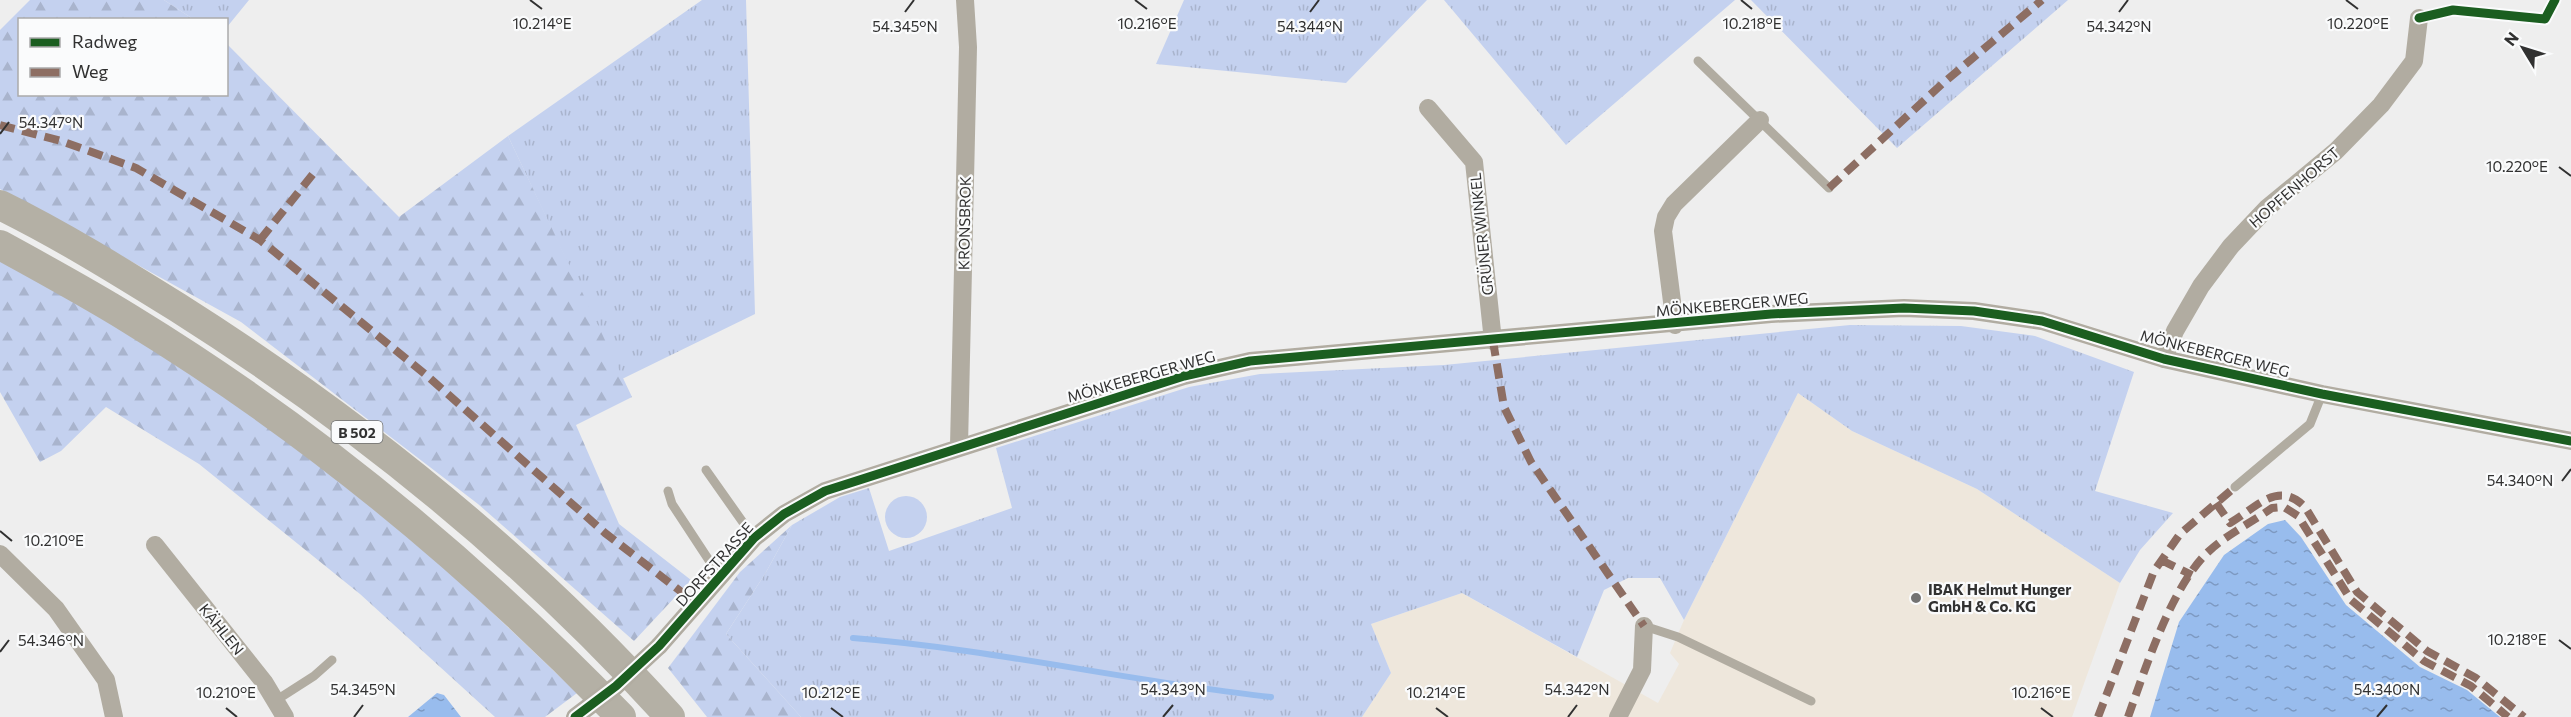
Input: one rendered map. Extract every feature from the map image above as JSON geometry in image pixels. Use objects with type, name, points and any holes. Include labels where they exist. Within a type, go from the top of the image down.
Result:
[{"type":"highway","name":"B 502","points":[[0,206],[165,300],[240,347],[332,413],[467,521],[518,566],[600,644],[670,717]]},
{"type":"highway","name":"B 502","points":[[0,246],[130,319],[222,379],[318,448],[428,536],[498,596],[621,717]]},
{"type":"street","name":"KRONSBROK","points":[[959,446],[968,47],[965,0]]},
{"type":"street","name":"HOPFENHORST","points":[[2164,358],[2175,331],[2201,286],[2231,246],[2267,208],[2336,152],[2394,88],[2414,62],[2419,18]]},
{"type":"street","name":"GRÜNER WINKEL","points":[[1428,108],[1474,162],[1493,341]]},
{"type":"street","points":[[1675,325],[1663,231],[1666,218],[1674,204],[1760,120]]},
{"type":"street","name":"MÖNKEBERGER WEG","points":[[897,466],[1184,376],[1250,361],[1821,311],[1904,308],[1974,311],[2042,321],[2164,358],[2322,394],[2571,441]]},
{"type":"street","name":"DORFSTRASSE","points":[[575,717],[659,646],[754,538],[784,514],[825,491],[897,466]]},
{"type":"street","name":"KÄHLEN","points":[[155,545],[264,682],[285,717]]},
{"type":"street","points":[[0,554],[57,609],[106,680],[114,717]]},
{"type":"street","points":[[1618,717],[1642,670],[1644,626]]},
{"type":"lane","points":[[1698,61],[1829,188]]},
{"type":"lane","points":[[2235,487],[2310,424],[2322,394]]},
{"type":"lane","points":[[706,470],[754,538]]},
{"type":"lane","points":[[668,491],[672,504],[720,577]]},
{"type":"lane","points":[[1644,626],[1678,637],[1811,701]]},
{"type":"lane","points":[[275,701],[314,676],[332,660]]},
{"type":"shaded area","points":[[1798,393],[1852,431],[1977,489],[2120,583],[2072,717],[1362,717],[1391,673],[1371,624],[1462,593],[1658,703],[1679,664],[1670,653],[1684,620]]},
{"type":"green space","points":[[30,0],[164,0],[191,18],[18,18],[18,96],[228,96],[228,45],[399,217],[508,136],[632,397],[576,425],[619,524],[691,580],[634,641],[478,504],[241,322],[0,189],[0,30]]},
{"type":"green space","points":[[164,0],[249,0],[228,26],[228,18],[191,18]]},
{"type":"green space","points":[[702,0],[746,0],[755,314],[622,379],[508,136]]},
{"type":"green space","points":[[1184,0],[1427,0],[1346,83],[1156,64]]},
{"type":"green space","points":[[1444,0],[1735,0],[1566,145]]},
{"type":"green space","points":[[1751,0],[2068,0],[1897,148]]},
{"type":"green space","points":[[0,259],[62,292],[232,398],[413,537],[577,693],[545,717],[495,717],[360,594],[199,464],[106,407],[61,451],[40,462],[0,392]]},
{"type":"green space","points":[[1850,325],[1961,326],[2035,336],[2134,372],[2095,491],[2173,513],[2140,550],[2120,583],[1977,489],[1852,431],[1798,393],[1684,620],[1660,578],[1628,578],[1604,590],[1577,657],[1462,593],[1371,624],[1391,673],[1362,717],[801,717],[726,634],[765,574],[792,525],[840,497],[869,488],[889,551],[1012,508],[996,448],[1189,387],[1260,374],[1444,365]]},
{"type":"green space","points":[[906,496],[921,502],[927,517],[921,532],[906,538],[891,532],[885,517],[891,502]]},
{"type":"green space","points":[[792,525],[765,574],[726,634],[801,717],[707,717],[668,668],[740,572]]},
{"type":"water","points":[[2285,520],[2301,537],[2346,605],[2420,667],[2467,690],[2500,717],[2150,717],[2179,622],[2224,555],[2268,524]]},
{"type":"water","points":[[437,693],[444,695],[461,717],[408,717]]},
{"type":"waterway","points":[[853,638],[958,650],[1271,697]]},
{"type":"marked path","points":[[1829,188],[1942,84],[2042,0]]},
{"type":"marked path","points":[[0,125],[61,141],[136,168],[260,240],[425,374],[605,533],[697,604]]},
{"type":"marked path","points":[[260,240],[317,169]]},
{"type":"marked path","points":[[1493,341],[1504,407],[1531,462],[1644,626]]},
{"type":"marked path","points":[[2098,717],[2154,571],[2180,534],[2235,487]]},
{"type":"marked path","points":[[2216,503],[2230,523],[2268,499],[2277,496],[2295,499],[2305,507],[2357,592],[2427,651],[2476,678],[2524,717]]},
{"type":"marked path","points":[[2128,717],[2160,630],[2182,586],[2195,567],[2208,552],[2231,534],[2272,508],[2284,507],[2298,516],[2351,600],[2424,661],[2471,686],[2508,717]]},
{"type":"marked path","points":[[2161,560],[2192,575]]},
{"type":"cycle path","points":[[2419,18],[2453,10],[2545,19],[2555,0]]},
{"type":"cycle path","points":[[575,717],[616,686],[659,646],[754,538],[784,514],[825,491],[1184,376],[1250,361],[1771,314],[1904,308],[1974,311],[2042,321],[2164,359],[2322,394],[2571,441]]},
{"type":"place","name":"IBAK Helmut Hunger GmbH & Co. KG","points":[[1916,598]]}]
